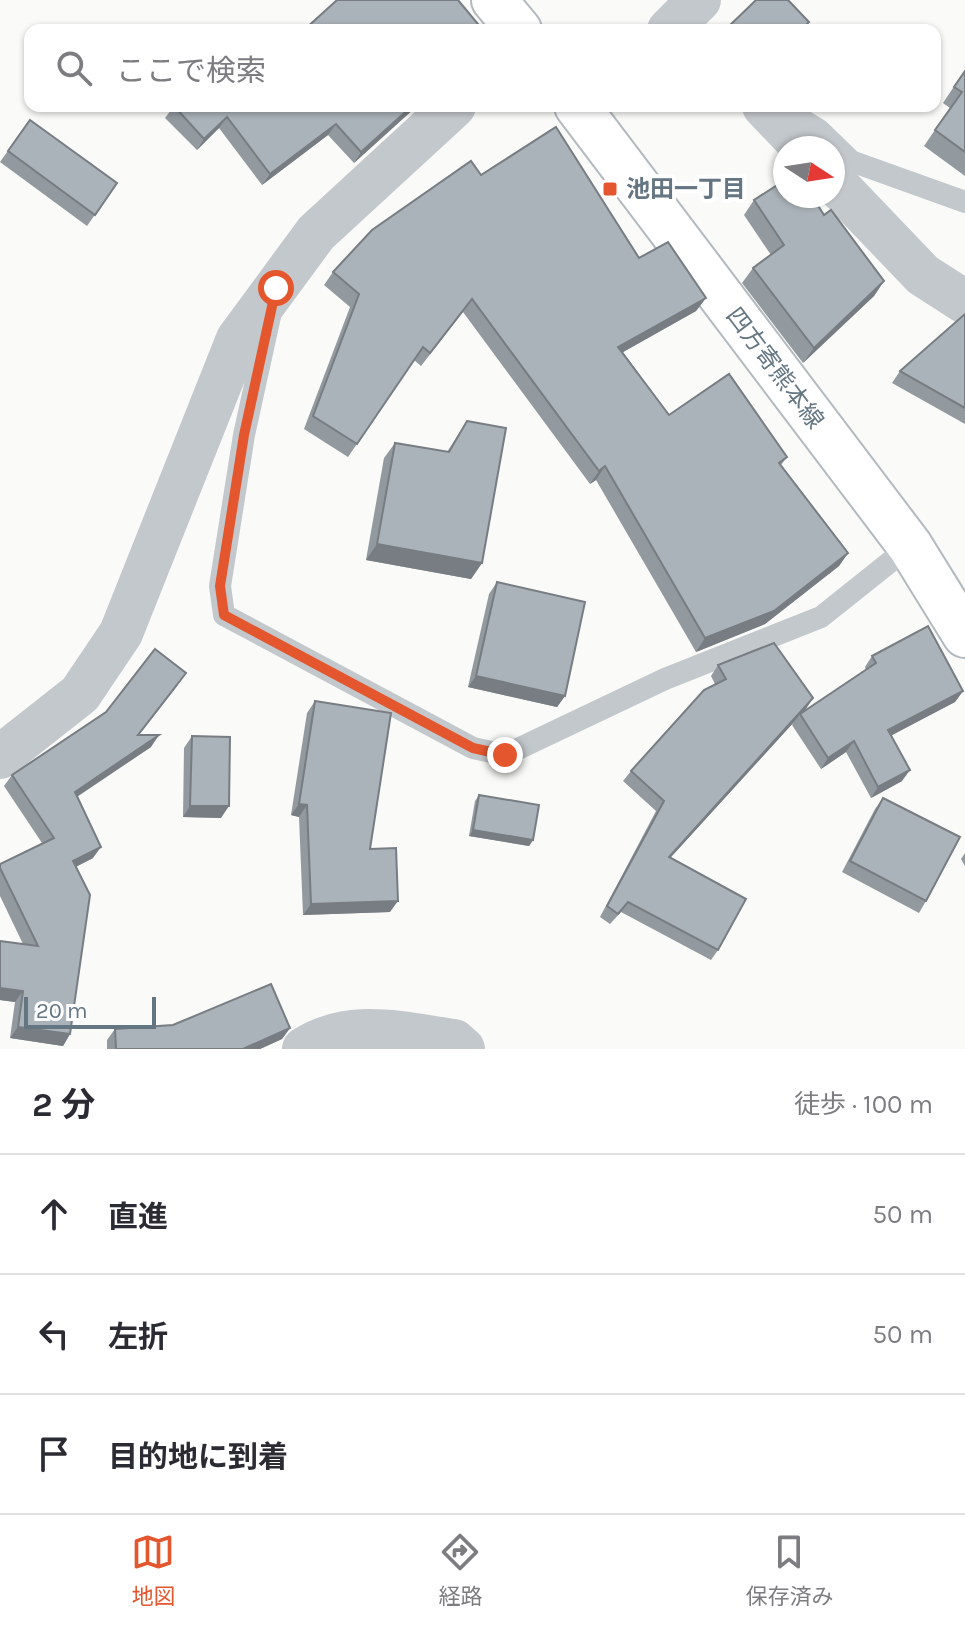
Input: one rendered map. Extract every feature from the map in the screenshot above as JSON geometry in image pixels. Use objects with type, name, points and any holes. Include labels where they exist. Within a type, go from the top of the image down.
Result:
[{"type":"main road","points":[[494,0],[514,24]]},
{"type":"main road","name":"四方寄熊本線","points":[[582,112],[910,546],[965,635]]},
{"type":"street","points":[[675,24],[699,0]]},
{"type":"street","points":[[0,757],[80,694],[121,633],[238,339],[316,233],[447,112]]},
{"type":"street","points":[[771,112],[793,136]]},
{"type":"street","points":[[845,194],[923,275],[965,302]]},
{"type":"street","points":[[304,1049],[317,1041],[372,1028],[454,1041],[463,1049]]},
{"type":"lane","points":[[787,112],[796,113],[851,161],[965,202]]},
{"type":"lane","points":[[276,288],[244,435],[224,556],[220,586],[224,615],[473,748],[505,755],[665,679],[821,617],[910,546]]},
{"type":"building","points":[[337,0],[458,0],[478,24],[311,24]]},
{"type":"building","points":[[756,0],[788,0],[809,22],[807,24],[731,24]]},
{"type":"building","points":[[965,71],[965,152],[935,130],[962,92],[954,87]]},
{"type":"building","points":[[179,112],[405,112],[361,152],[336,124],[270,174],[227,117],[204,139]]},
{"type":"building","points":[[30,120],[117,183],[95,215],[8,151]]},
{"type":"building","points":[[556,127],[639,258],[668,242],[706,298],[618,347],[669,415],[729,374],[787,457],[779,463],[848,553],[774,611],[705,638],[605,466],[599,471],[472,299],[430,353],[423,347],[357,444],[313,416],[359,294],[333,272],[372,230],[471,161],[481,175]]},
{"type":"building","points":[[773,188],[773,208],[820,208],[824,215],[831,210],[884,281],[814,348],[753,268],[784,245],[754,200]]},
{"type":"building","points":[[965,314],[965,408],[900,371]]},
{"type":"building","points":[[467,421],[506,428],[482,563],[377,544],[395,443],[449,452]]},
{"type":"building","points":[[497,582],[585,602],[565,696],[476,676]]},
{"type":"building","points":[[928,626],[963,691],[888,730],[910,770],[878,787],[854,741],[828,758],[800,714],[876,663],[872,656]]},
{"type":"building","points":[[774,643],[813,698],[669,857],[746,899],[718,950],[628,902],[618,914],[607,906],[664,801],[631,771],[704,690],[726,679],[718,665]]},
{"type":"building","points":[[155,649],[186,673],[138,735],[159,735],[75,792],[101,847],[73,861],[90,895],[70,1034],[18,1027],[23,991],[0,988],[0,941],[38,946],[0,864],[54,838],[12,775],[106,712]]},
{"type":"building","points":[[315,701],[391,713],[370,849],[396,848],[398,901],[311,904],[307,805],[299,804]]},
{"type":"building","points":[[192,736],[230,737],[229,806],[190,806]]},
{"type":"building","points":[[479,795],[539,805],[533,840],[473,830]]},
{"type":"building","points":[[883,798],[960,837],[926,901],[850,861]]},
{"type":"building","points":[[271,984],[290,1028],[243,1049],[116,1049],[115,1029],[173,1025]]},
{"type":"place","name":"池田一丁目","points":[[610,189]]},
{"type":"route","points":[[276,288],[244,435],[220,586],[224,615],[473,748],[505,755]]}]
